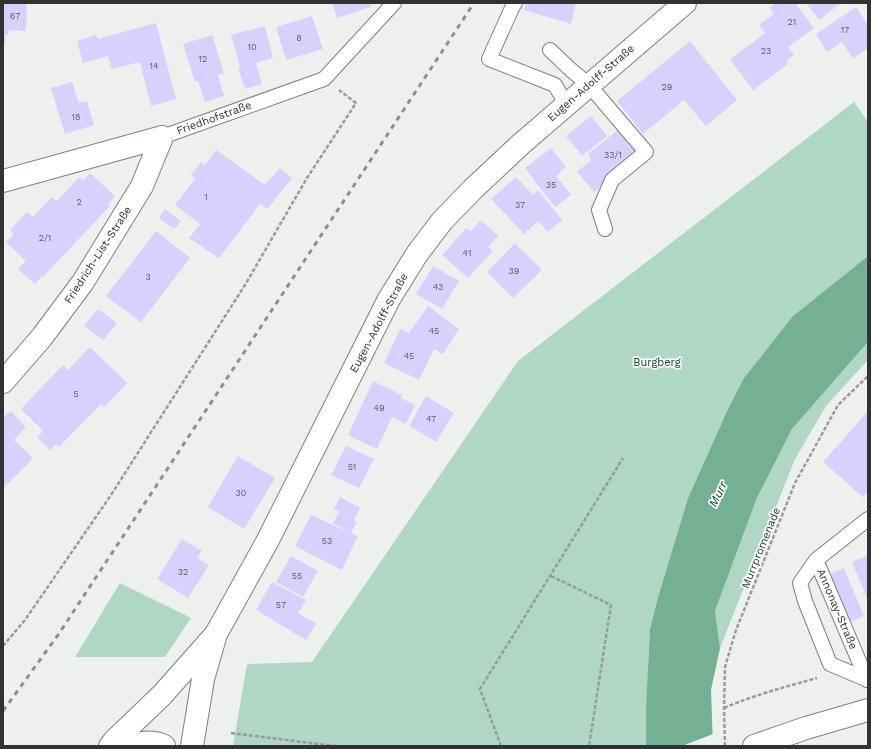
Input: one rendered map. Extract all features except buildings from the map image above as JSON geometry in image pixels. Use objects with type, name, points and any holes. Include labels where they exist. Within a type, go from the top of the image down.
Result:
[{"type":"street","name":"Eugen-Adolff-Straße","points":[[110,746],[162,695],[216,634],[268,540],[389,299],[417,254],[442,221],[473,189],[521,144],[685,3]]},
{"type":"street","name":"Friedhofstraße","points":[[3,181],[162,137]]},
{"type":"street","name":"Friedrich-List-Straße","points":[[3,382],[42,337],[83,282],[142,186],[162,137]]},
{"type":"street","name":"Eugen-Adolff-Straße","points":[[192,746],[203,679],[216,634]]},
{"type":"street","points":[[754,746],[806,728],[868,710]]},
{"type":"street","points":[[125,746],[136,743],[160,743],[164,746]]},
{"type":"lane","points":[[515,3],[489,59],[555,85],[566,104]]},
{"type":"lane","name":"Friedhofstraße","points":[[162,137],[324,79],[344,67],[390,12]]},
{"type":"lane","points":[[550,50],[589,85],[646,152],[612,180],[599,210],[605,229]]},
{"type":"lane","name":"Annonay-Straße","points":[[868,520],[816,560],[800,583],[805,601],[830,664],[868,680]]},
{"type":"lane","name":"Annonay-Straße","points":[[816,560],[868,680]]},
{"type":"path","points":[[3,646],[25,620],[111,495],[245,285],[307,178],[356,103],[324,79]]},
{"type":"path","name":"Murrpromenade","points":[[725,746],[725,667],[736,630],[795,483],[838,406],[868,376]]},
{"type":"path","points":[[501,746],[480,689],[623,458]]},
{"type":"path","points":[[551,576],[611,604],[589,746]]},
{"type":"path","points":[[724,708],[743,700],[822,676]]},
{"type":"path","points":[[231,733],[335,746]]},
{"type":"green space","name":"Burgberg","points":[[854,102],[868,122],[868,256],[793,316],[745,377],[728,409],[688,498],[658,597],[650,629],[646,705],[646,746],[233,746],[247,664],[312,662],[518,361]]},
{"type":"green space","points":[[868,342],[868,360],[826,406],[795,459],[720,648],[715,611],[757,498],[792,429]]},
{"type":"green space","points":[[120,583],[191,618],[165,657],[75,657]]},
{"type":"water","name":"Murr","points":[[868,256],[868,342],[792,429],[757,498],[715,611],[720,648],[711,690],[713,746],[646,746],[646,705],[650,629],[658,597],[688,498],[728,409],[744,378],[793,316]]},
{"type":"pier","points":[[713,734],[715,734],[715,746],[682,746]]},
{"type":"railway","points":[[3,711],[58,635],[474,3]]}]
